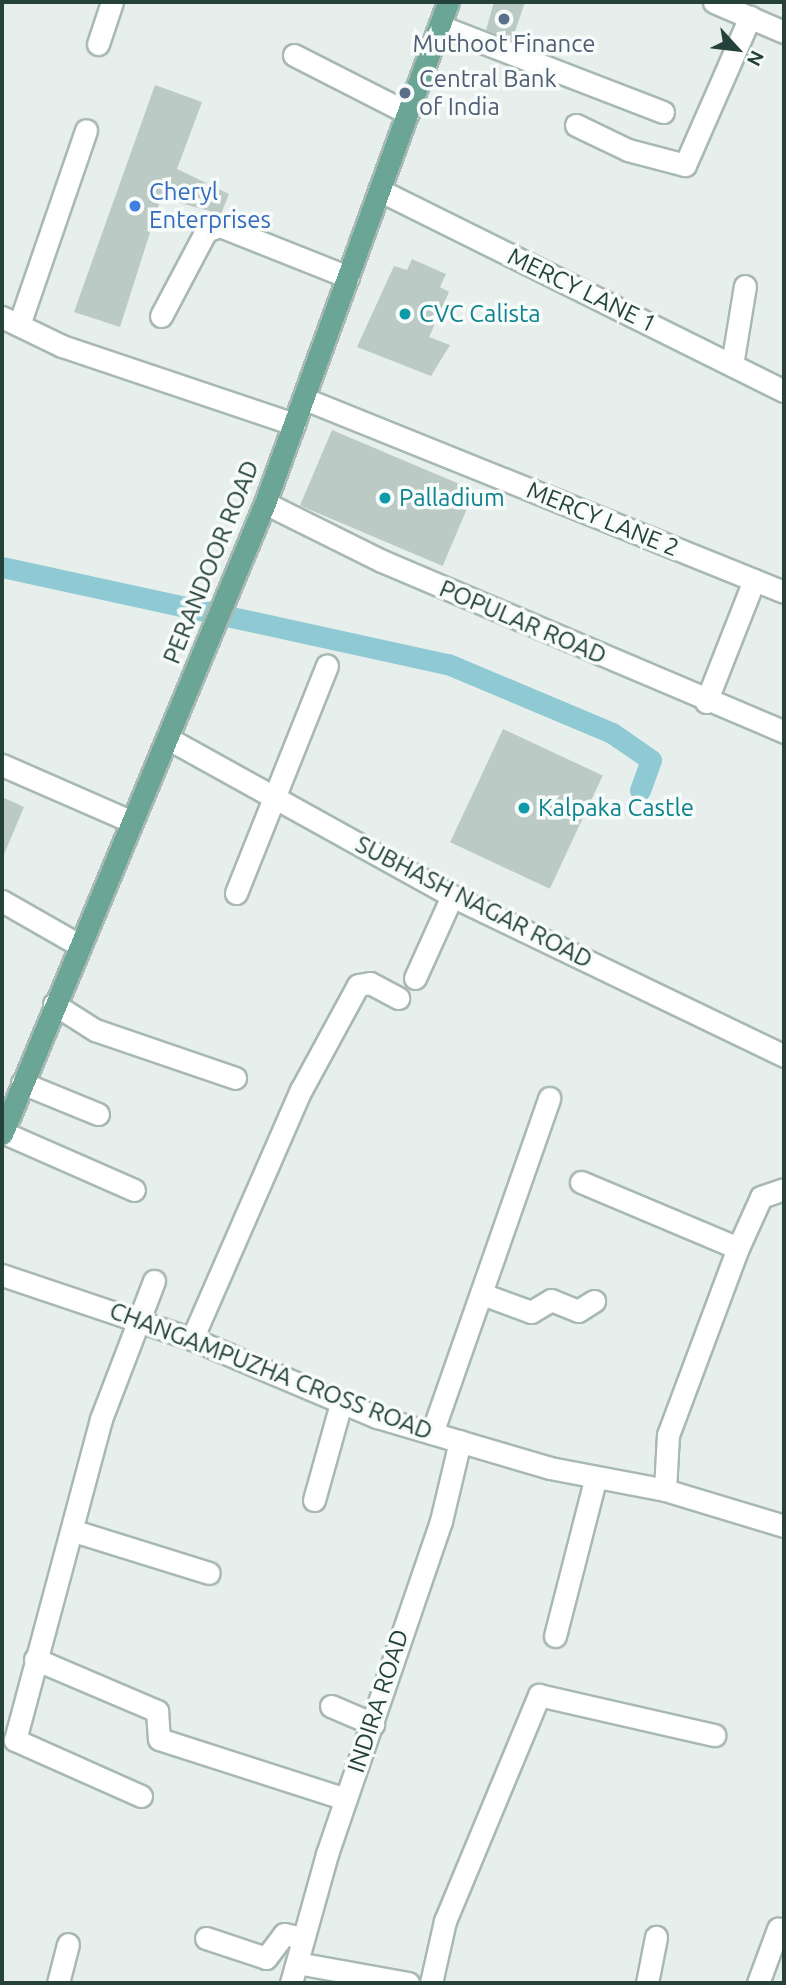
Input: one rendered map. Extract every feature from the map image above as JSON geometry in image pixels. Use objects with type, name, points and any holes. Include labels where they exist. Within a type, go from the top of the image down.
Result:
[{"type":"main road","name":"PERANDOOR ROAD","points":[[2,1133],[130,821],[169,739],[206,640],[265,503],[448,2]]},
{"type":"street","points":[[98,44],[112,2]]},
{"type":"street","points":[[715,2],[784,32]]},
{"type":"street","points":[[576,125],[628,150],[685,165],[750,17]]},
{"type":"street","points":[[440,26],[663,112]]},
{"type":"street","points":[[293,55],[408,113]]},
{"type":"street","points":[[86,130],[10,321],[294,424]]},
{"type":"street","name":"MERCY LANE 1","points":[[379,190],[784,391]]},
{"type":"street","points":[[161,316],[206,232],[220,226],[348,277]]},
{"type":"street","points":[[732,365],[745,286]]},
{"type":"street","name":"MERCY LANE 2","points":[[305,398],[784,592]]},
{"type":"street","name":"POPULAR ROAD","points":[[265,503],[315,538],[784,732]]},
{"type":"street","points":[[706,702],[754,580]]},
{"type":"street","points":[[236,893],[264,834],[273,793],[327,666]]},
{"type":"street","name":"SUBHASH NAGAR ROAD","points":[[169,739],[273,793],[452,896],[784,1056]]},
{"type":"street","points":[[2,765],[130,821]]},
{"type":"street","points":[[415,978],[452,896]]},
{"type":"street","points":[[2,901],[79,945]]},
{"type":"street","points":[[192,1339],[301,1090],[358,985],[370,983],[398,998]]},
{"type":"street","points":[[54,1004],[95,1030],[235,1078]]},
{"type":"street","points":[[22,1083],[99,1114]]},
{"type":"street","points":[[432,1433],[549,1098]]},
{"type":"street","points":[[2,1133],[134,1190]]},
{"type":"street","points":[[581,1182],[738,1248]]},
{"type":"street","points":[[665,1490],[668,1435],[738,1248],[761,1197],[784,1189]]},
{"type":"street","name":"CHANGAMPUZHA CROSS ROAD","points":[[2,1275],[192,1339],[341,1403],[432,1433],[595,1480],[665,1490],[784,1526]]},
{"type":"street","points":[[141,1796],[15,1740],[35,1658],[74,1531],[101,1419],[154,1281]]},
{"type":"street","points":[[482,1294],[531,1312],[551,1300],[578,1311],[594,1301]]},
{"type":"street","points":[[314,1500],[341,1403]]},
{"type":"street","name":"INDIRA ROAD","points":[[291,1983],[346,1799],[441,1521],[460,1441]]},
{"type":"street","points":[[555,1636],[595,1480]]},
{"type":"street","points":[[74,1531],[209,1573]]},
{"type":"street","points":[[35,1658],[157,1712],[159,1739],[346,1799]]},
{"type":"street","points":[[432,1983],[445,1921],[539,1695],[713,1735]]},
{"type":"street","points":[[331,1706],[373,1724]]},
{"type":"street","points":[[758,1983],[778,1929]]},
{"type":"street","points":[[206,1938],[266,1958],[284,1934],[303,1938]]},
{"type":"street","points":[[647,1983],[656,1937]]},
{"type":"street","points":[[58,1983],[68,1944]]},
{"type":"street","points":[[297,1962],[408,1983]]},
{"type":"building","name":"Muthoot Finance","points":[[494,2],[525,2],[512,40],[486,30]]},
{"type":"building","name":"Cheryl Enterprises","points":[[155,85],[202,102],[177,169],[229,194],[221,214],[161,198],[120,327],[74,312]]},
{"type":"building","name":"CVC Calista","points":[[412,259],[446,274],[440,287],[449,292],[429,337],[450,345],[431,376],[357,347],[394,266],[407,270]]},
{"type":"building","name":"Palladium","points":[[332,430],[475,491],[443,566],[300,505]]},
{"type":"building","name":"Kalpaka Castle","points":[[503,729],[603,775],[550,889],[450,842]]},
{"type":"building","points":[[2,797],[24,807],[2,859]]},
{"type":"waterway","points":[[2,567],[448,664],[612,733],[651,760],[640,790]]},
{"type":"place","name":"Muthoot Finance","points":[[504,19]]},
{"type":"place","name":"Central Bank of India","points":[[405,93]]},
{"type":"place","name":"Cheryl Enterprises","points":[[135,206]]},
{"type":"place","name":"CVC Calista","points":[[405,314]]},
{"type":"place","name":"Palladium","points":[[385,498]]},
{"type":"place","name":"Kalpaka Castle","points":[[524,808]]}]
